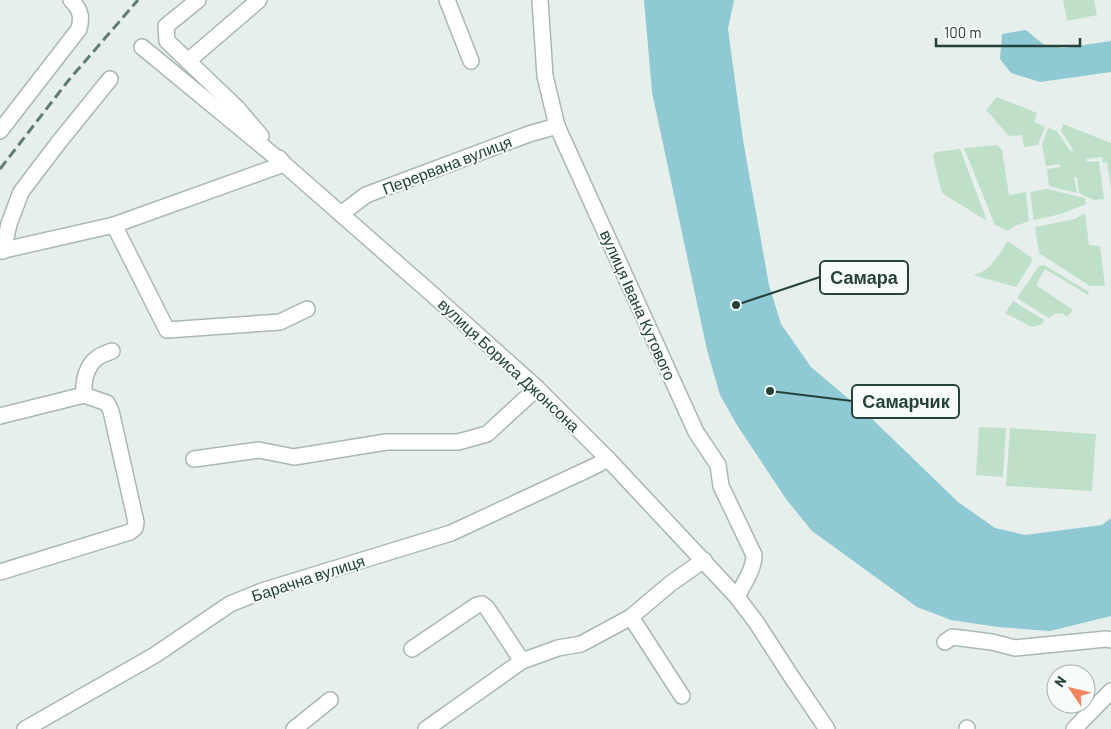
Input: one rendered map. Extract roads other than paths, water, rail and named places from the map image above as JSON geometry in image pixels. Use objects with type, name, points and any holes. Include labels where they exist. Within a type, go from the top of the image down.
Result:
[{"type":"street","points":[[0,131],[79,30],[82,17],[71,0]]},
{"type":"street","points":[[110,80],[21,192],[9,224],[2,251],[114,225],[284,164],[237,108],[167,41],[166,26],[198,0]]},
{"type":"street","points":[[188,60],[259,0]]},
{"type":"street","points":[[447,0],[471,61]]},
{"type":"street","name":"вулиця Івана Кутового","points":[[540,0],[545,76],[557,126],[696,432],[718,465],[721,486],[754,555],[751,570],[737,597]]},
{"type":"street","name":"вулиця Бориса Джонсона","points":[[142,47],[284,164],[537,388],[608,459],[737,597],[756,622],[788,673],[827,729]]},
{"type":"street","name":"Перервана вулиця","points":[[341,214],[366,196],[529,134],[557,126]]},
{"type":"street","points":[[114,225],[167,330],[280,322],[307,309]]},
{"type":"street","points":[[84,394],[83,380],[91,365],[96,358],[112,351]]},
{"type":"street","points":[[194,459],[259,450],[294,457],[386,442],[458,442],[487,434],[537,388]]},
{"type":"street","points":[[0,416],[84,394],[107,403],[111,411],[136,522],[135,528],[130,532],[0,572]]},
{"type":"street","name":"Барачна вулиця","points":[[25,729],[155,655],[230,604],[262,591],[451,533],[608,459]]},
{"type":"street","points":[[426,729],[522,661],[558,648],[581,644],[632,616],[670,584],[704,560]]},
{"type":"street","points":[[412,649],[476,605],[482,604],[487,608],[522,661]]},
{"type":"street","points":[[632,616],[682,696]]},
{"type":"street","points":[[944,642],[952,637],[992,642],[1015,648],[1111,640]]},
{"type":"street","points":[[1074,729],[1111,691]]},
{"type":"street","points":[[294,729],[330,700]]},
{"type":"water","points":[[644,0],[734,0],[728,29],[743,140],[769,285],[781,324],[811,367],[870,417],[958,502],[995,528],[1025,535],[1102,525],[1111,518],[1111,616],[1050,631],[998,627],[951,620],[917,607],[812,531],[786,499],[737,425],[720,395],[707,350],[652,92]]},
{"type":"water","points":[[1026,30],[1044,45],[1063,48],[1111,41],[1111,72],[1040,82],[1011,73],[1000,59],[1002,34]]},
{"type":"railway","points":[[0,169],[68,81],[138,0]]},
{"type":"place","name":"Самара","points":[[736,305]]},
{"type":"place","name":"Самарчик","points":[[770,391]]}]
